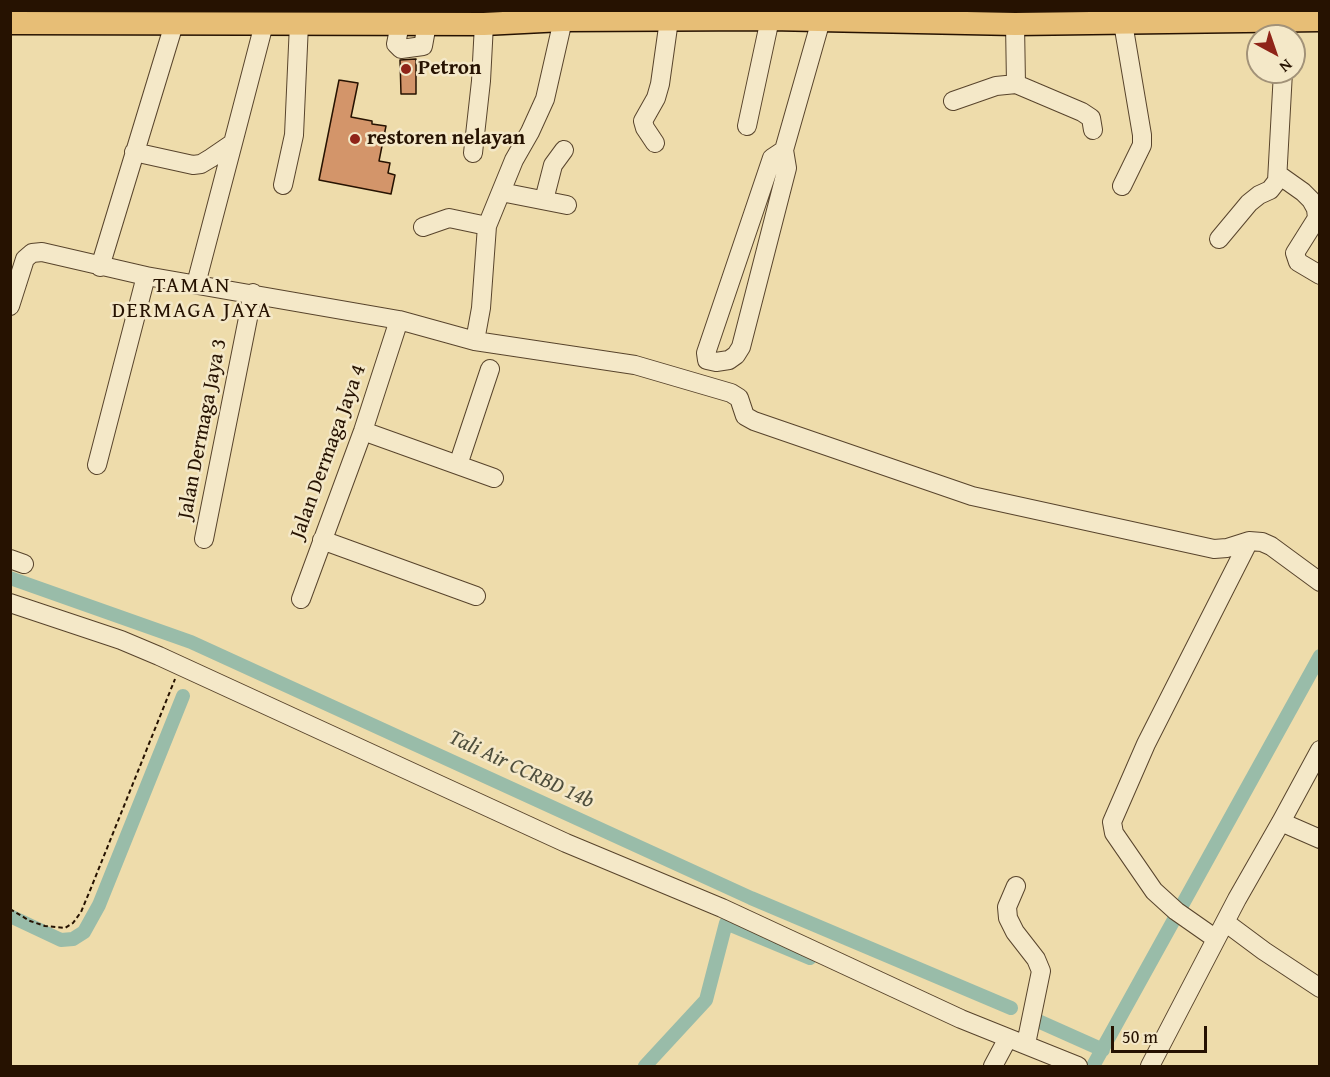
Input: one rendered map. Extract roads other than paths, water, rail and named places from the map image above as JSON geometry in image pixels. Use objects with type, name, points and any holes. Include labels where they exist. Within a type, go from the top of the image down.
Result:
[{"type":"main road","points":[[10,24],[427,24],[482,17],[563,20],[821,20],[1015,24],[1123,23],[1199,16],[1257,24]]},
{"type":"main road","points":[[1303,24],[1320,20]]},
{"type":"street","points":[[472,153],[481,81],[482,17]]},
{"type":"street","points":[[475,341],[481,308],[487,226],[514,160],[545,99],[563,20]]},
{"type":"street","points":[[655,143],[643,123],[656,98],[660,84],[669,20]]},
{"type":"street","points":[[747,126],[770,20]]},
{"type":"street","points":[[784,150],[772,158],[706,353],[707,360],[716,362],[729,360],[741,347],[787,168],[784,150],[821,20]]},
{"type":"street","points":[[1122,186],[1142,145],[1123,23]]},
{"type":"street","points":[[100,267],[174,24]]},
{"type":"street","points":[[196,284],[264,24]]},
{"type":"street","points":[[283,185],[294,135],[299,24]]},
{"type":"street","points":[[1015,24],[1017,84]]},
{"type":"street","points":[[953,101],[996,87],[1017,84],[1082,112],[1091,118],[1093,130]]},
{"type":"street","points":[[1219,239],[1254,198],[1270,190],[1277,181],[1282,84]]},
{"type":"street","points":[[134,152],[194,165],[211,158],[233,143]]},
{"type":"street","points":[[544,200],[553,165],[564,150]]},
{"type":"street","points":[[1278,175],[1303,192],[1311,200],[1316,210],[1317,218],[1294,253],[1298,262],[1320,275]]},
{"type":"street","points":[[501,192],[567,205]]},
{"type":"street","points":[[423,227],[449,218],[487,226]]},
{"type":"street","points":[[10,306],[25,259],[32,253],[42,252],[146,276],[399,320],[475,341],[635,365],[731,393],[739,398],[743,413],[750,420],[972,496],[1214,549],[1227,549],[1249,541],[1262,542],[1271,546],[1320,582]]},
{"type":"street","points":[[98,465],[146,276]]},
{"type":"street","name":"Jalan Dermaga Jaya 3","points":[[204,539],[253,293]]},
{"type":"street","name":"Jalan Dermaga Jaya 4","points":[[301,599],[363,431],[399,320]]},
{"type":"street","points":[[458,465],[490,369]]},
{"type":"street","points":[[363,431],[494,478]]},
{"type":"street","points":[[322,540],[476,596]]},
{"type":"street","points":[[1216,939],[1176,911],[1143,878],[1114,833],[1112,822],[1146,744],[1249,541]]},
{"type":"street","points":[[10,603],[121,640],[566,843],[722,908],[961,1019],[1078,1066]]},
{"type":"street","points":[[1150,1066],[1216,939],[1320,750]]},
{"type":"street","points":[[1281,822],[1320,839]]},
{"type":"street","points":[[1016,886],[1007,906],[1008,918],[1015,932],[1036,959],[1041,971],[1026,1044]]},
{"type":"street","points":[[1226,922],[1264,951],[1320,988]]},
{"type":"street","points":[[993,1066],[1008,1038]]},
{"type":"waterway","name":"Tali Air CCRBD 14b","points":[[10,578],[191,642],[751,898],[1011,1008]]},
{"type":"waterway","points":[[1093,1066],[1320,656]]},
{"type":"waterway","points":[[10,916],[61,940],[73,939],[84,932],[99,905],[183,696]]},
{"type":"waterway","points":[[645,1066],[706,1000],[726,923],[810,958]]},
{"type":"waterway","name":"Tali Air CCRBD 14b","points":[[1038,1021],[1103,1050]]},
{"type":"place","name":"Petron","points":[[406,69]]},
{"type":"place","name":"restoren nelayan","points":[[355,139]]},
{"type":"district","name":"TAMAN DERMAGA JAYA","points":[[192,298]]}]
